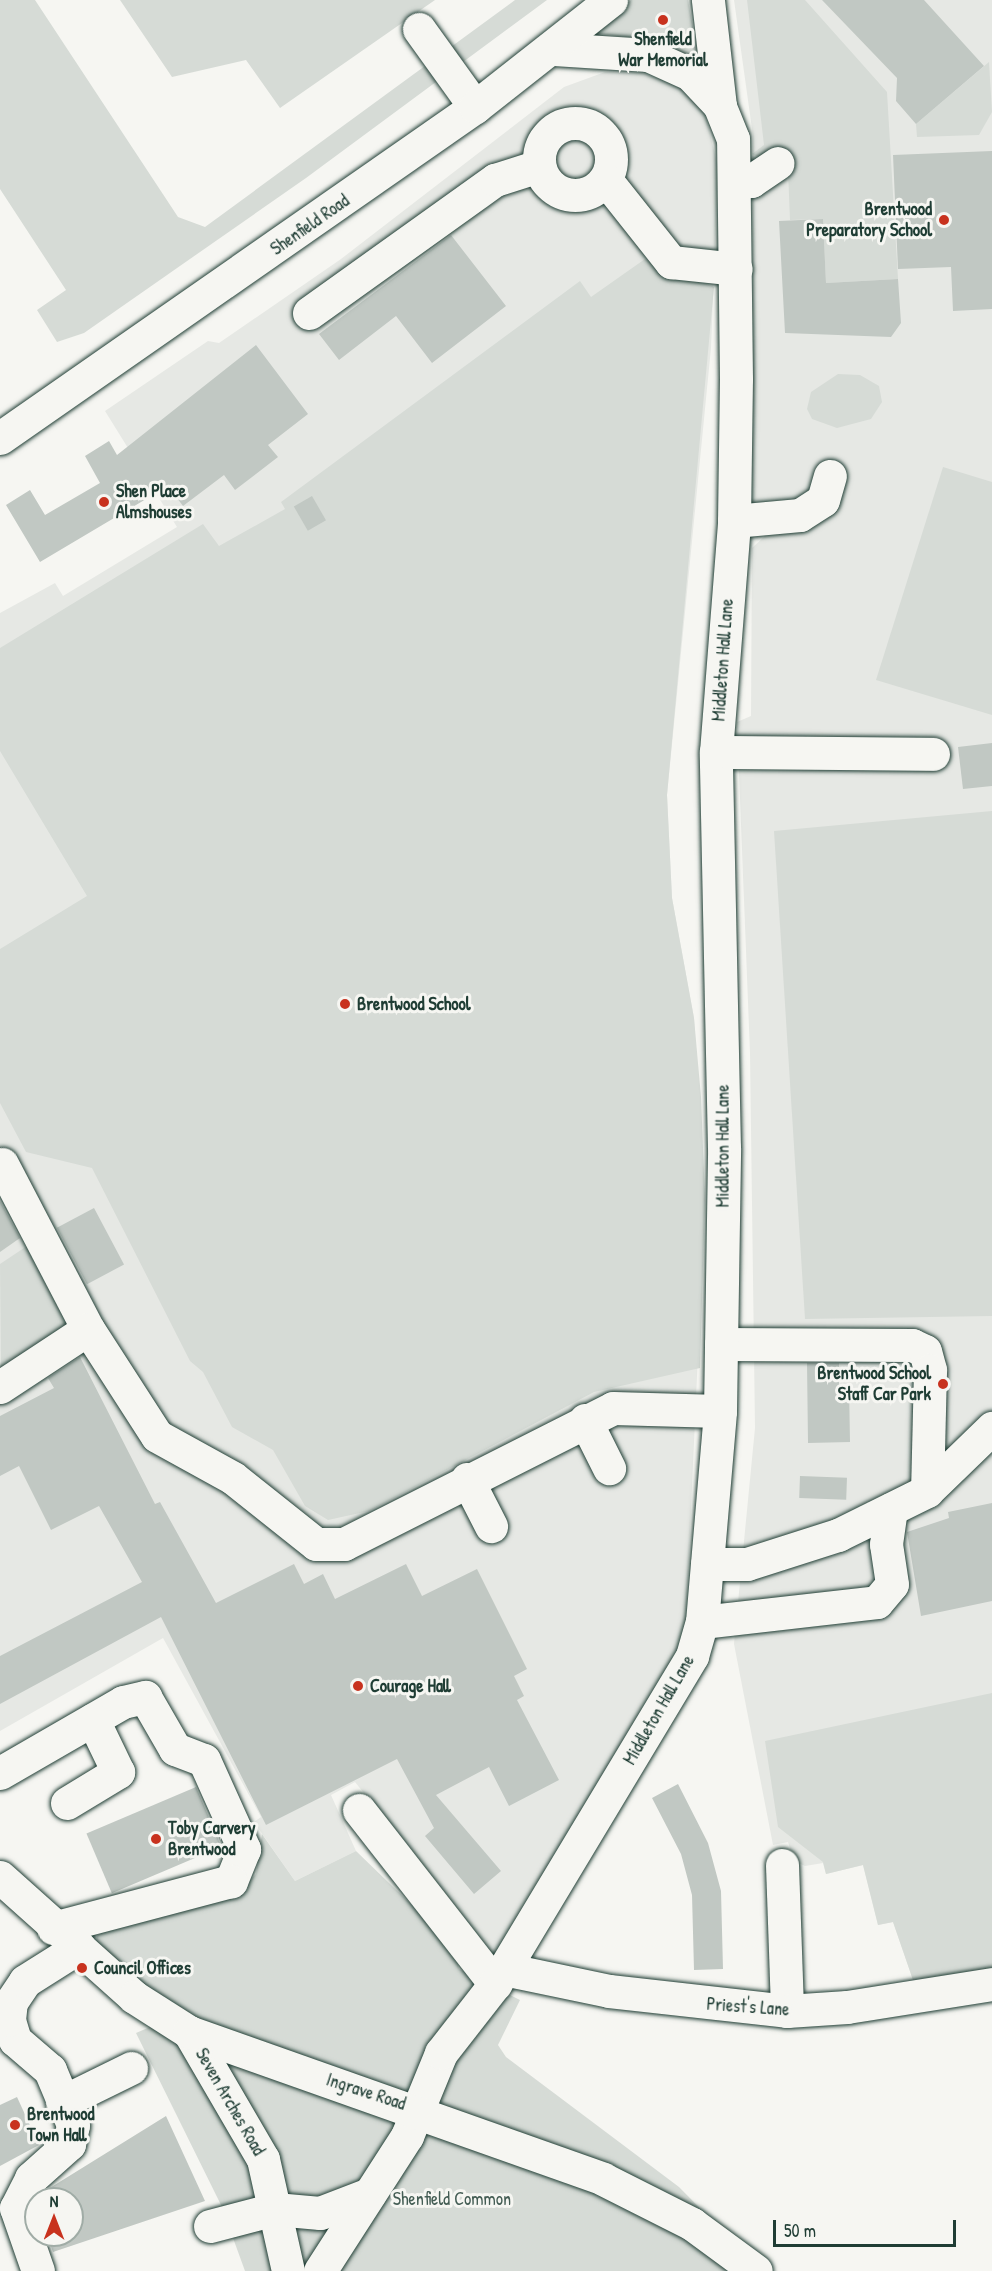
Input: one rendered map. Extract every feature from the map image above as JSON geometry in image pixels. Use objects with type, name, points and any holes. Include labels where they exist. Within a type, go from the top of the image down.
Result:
[{"type":"street","name":"Shenfield Road","points":[[0,438],[476,107],[554,49],[611,0]]},
{"type":"street","name":"Middleton Hall Lane","points":[[415,2108],[441,2053],[500,1976],[692,1656],[702,1622],[720,1411],[724,1148],[716,752],[734,521],[736,269],[733,139],[720,105],[708,0]]},
{"type":"street","points":[[419,29],[476,107]]},
{"type":"street","name":"Middleton Hall Lane","points":[[554,49],[648,56],[690,74],[720,105]]},
{"type":"street","points":[[579,124],[605,136],[611,163],[606,180],[586,194],[563,191],[547,183],[539,166],[541,145],[552,130],[579,124]]},
{"type":"street","points":[[734,182],[751,181],[778,163]]},
{"type":"street","points":[[309,313],[495,180],[539,166]]},
{"type":"street","points":[[606,180],[671,262],[736,269]]},
{"type":"street","points":[[734,521],[800,515],[823,500],[830,476]]},
{"type":"street","points":[[716,752],[933,754]]},
{"type":"street","points":[[2,1164],[88,1329],[157,1436],[233,1478],[316,1544],[344,1544],[467,1479],[613,1408],[720,1411]]},
{"type":"street","points":[[0,1387],[88,1329]]},
{"type":"street","points":[[721,1344],[912,1345],[925,1351],[930,1370],[927,1491]]},
{"type":"street","points":[[585,1420],[609,1468]]},
{"type":"street","points":[[707,1564],[747,1564],[838,1535],[927,1491],[992,1428]]},
{"type":"street","points":[[467,1479],[491,1527]]},
{"type":"street","points":[[702,1622],[877,1602],[892,1584],[886,1544],[891,1509]]},
{"type":"street","points":[[0,1773],[93,1720],[145,1697],[175,1749],[204,1760],[244,1849],[242,1862],[231,1881],[66,1938],[25,1981],[11,2002],[9,2020],[15,2040],[50,2070],[73,2125],[69,2144],[31,2178],[8,2209],[38,2271]]},
{"type":"street","points":[[67,1803],[118,1772],[93,1720]]},
{"type":"street","points":[[359,1810],[500,1976]]},
{"type":"street","points":[[782,1865],[788,2011]]},
{"type":"street","name":"Ingrave Road","points":[[0,1877],[134,1997],[189,2032],[415,2108],[603,2179],[692,2224],[756,2271]]},
{"type":"street","name":"Priest's Lane","points":[[500,1976],[788,2011],[992,1984]]},
{"type":"street","name":"Seven Arches Road","points":[[189,2032],[263,2159],[288,2271]]},
{"type":"street","points":[[62,2102],[130,2068]]},
{"type":"street","points":[[320,2271],[407,2136],[415,2108]]},
{"type":"street","points":[[210,2226],[275,2209],[320,2212],[369,2194]]},
{"type":"shaded area","points":[[734,0],[992,0],[992,1968],[913,1980],[893,1922],[878,1925],[863,1865],[826,1874],[823,1863],[805,1866],[794,1861],[788,1842],[773,1845],[734,1644],[755,1428],[750,1053],[737,722],[751,716],[752,548],[764,537],[763,510],[752,500],[753,136]]},
{"type":"shaded area","name":"Brentwood School","points":[[605,72],[641,73],[681,86],[704,109],[718,167],[711,348],[667,795],[672,898],[694,1018],[705,1199],[685,1641],[494,1956],[355,1782],[331,1795],[356,1851],[295,1881],[254,1822],[261,1817],[163,1638],[0,1731],[0,613],[55,583],[63,596],[177,527],[105,411],[208,341],[219,343],[341,259],[564,87]]},
{"type":"green space","points":[[0,0],[35,0],[178,217],[205,227],[515,0],[547,0],[306,178],[84,333],[57,342],[37,310],[66,290],[0,189]]},
{"type":"green space","points":[[120,0],[435,0],[280,108],[246,60],[172,77]]},
{"type":"green space","points":[[631,0],[688,0],[699,59],[650,40],[594,33]]},
{"type":"green space","points":[[747,0],[805,0],[887,92],[898,279],[826,283],[823,219],[790,220],[788,170],[752,154],[764,145]]},
{"type":"green space","points":[[989,62],[992,112],[979,135],[917,137],[916,124]]},
{"type":"green space","name":"Brentwood School","points":[[645,259],[714,287],[667,795],[672,898],[694,1018],[701,1097],[705,1199],[700,1368],[594,1392],[369,1511],[328,1520],[305,1506],[273,1450],[232,1427],[203,1372],[190,1361],[92,1168],[26,1152],[0,1103],[0,949],[87,896],[0,751],[0,648],[203,524],[219,546],[285,509],[281,502],[580,281],[591,297]]},
{"type":"green space","points":[[838,374],[860,375],[879,386],[882,402],[871,419],[837,428],[812,419],[807,409],[811,392]]},
{"type":"green space","points":[[943,467],[992,482],[992,715],[876,680]]},
{"type":"green space","points":[[992,811],[992,1316],[805,1319],[774,831]]},
{"type":"green space","points":[[30,1244],[78,1321],[1,1367],[0,1264]]},
{"type":"green space","points":[[992,1693],[992,1968],[913,1980],[893,1922],[878,1925],[863,1865],[826,1874],[823,1862],[778,1827],[765,1741]]},
{"type":"green space","name":"Shenfield Common","points":[[262,1834],[295,1881],[356,1851],[453,1945],[459,1969],[520,2000],[498,2045],[506,2057],[679,2187],[762,2271],[245,2271],[221,2205],[136,2033],[150,2027],[187,2032],[93,1960],[97,1936],[116,1919],[246,1884],[256,1874]]},
{"type":"building","points":[[822,0],[924,0],[984,66],[916,124],[896,101],[897,78]]},
{"type":"building","name":"Brentwood Preparatory School","points":[[992,151],[992,309],[953,311],[951,267],[898,269],[893,155]]},
{"type":"building","points":[[823,219],[826,283],[898,279],[901,323],[891,337],[785,333],[779,221]]},
{"type":"building","points":[[451,235],[506,306],[432,363],[396,316],[339,360],[319,334]]},
{"type":"building","points":[[256,345],[308,414],[268,445],[278,457],[235,490],[224,475],[183,506],[168,486],[40,562],[6,505],[30,490],[45,515],[100,483],[85,456],[109,441],[117,455]]},
{"type":"building","points":[[312,496],[326,520],[308,531],[294,506]]},
{"type":"building","points":[[992,743],[992,786],[963,789],[958,747]]},
{"type":"building","points":[[0,1201],[20,1238],[0,1252]]},
{"type":"building","points":[[94,1208],[124,1265],[87,1284],[57,1228]]},
{"type":"building","points":[[80,1357],[155,1504],[160,1502],[216,1603],[294,1564],[304,1584],[323,1574],[335,1599],[406,1564],[422,1596],[477,1569],[527,1669],[514,1676],[524,1696],[517,1700],[559,1780],[509,1806],[489,1767],[436,1795],[501,1871],[474,1894],[425,1836],[434,1828],[397,1759],[266,1825],[161,1617],[0,1704],[0,1656],[142,1582],[99,1506],[51,1530],[19,1466],[0,1476],[0,1416],[54,1388],[48,1378]]},
{"type":"building","points":[[807,1363],[839,1363],[839,1385],[849,1385],[850,1442],[808,1443]]},
{"type":"building","points":[[800,1476],[847,1478],[846,1500],[799,1498]]},
{"type":"building","points":[[992,1503],[992,1601],[921,1616],[907,1532],[949,1518],[948,1512]]},
{"type":"building","points":[[678,1784],[708,1843],[721,1891],[723,1969],[694,1970],[692,1895],[681,1854],[652,1798]]},
{"type":"building","name":"Toby Carvery Brentwood","points":[[196,1787],[221,1847],[112,1893],[86,1833]]},
{"type":"building","name":"Brentwood Town Hall","points":[[17,2097],[39,2145],[0,2166],[0,2105]]},
{"type":"building","points":[[166,2116],[205,2201],[84,2242],[84,2187],[51,2187]]},
{"type":"building","points":[[51,2247],[68,2247],[53,2252]]},
{"type":"place","name":"Shenfield War Memorial","points":[[663,20]]},
{"type":"place","name":"Brentwood Preparatory School","points":[[944,220]]},
{"type":"place","name":"Shen Place Almshouses","points":[[104,502]]},
{"type":"place","name":"Brentwood School","points":[[345,1004]]},
{"type":"place","name":"Brentwood School Staff Car Park","points":[[943,1384]]},
{"type":"place","name":"Courage Hall","points":[[358,1686]]},
{"type":"place","name":"Toby Carvery Brentwood","points":[[156,1839]]},
{"type":"place","name":"Council Offices","points":[[82,1968]]},
{"type":"place","name":"Brentwood Town Hall","points":[[15,2125]]}]
